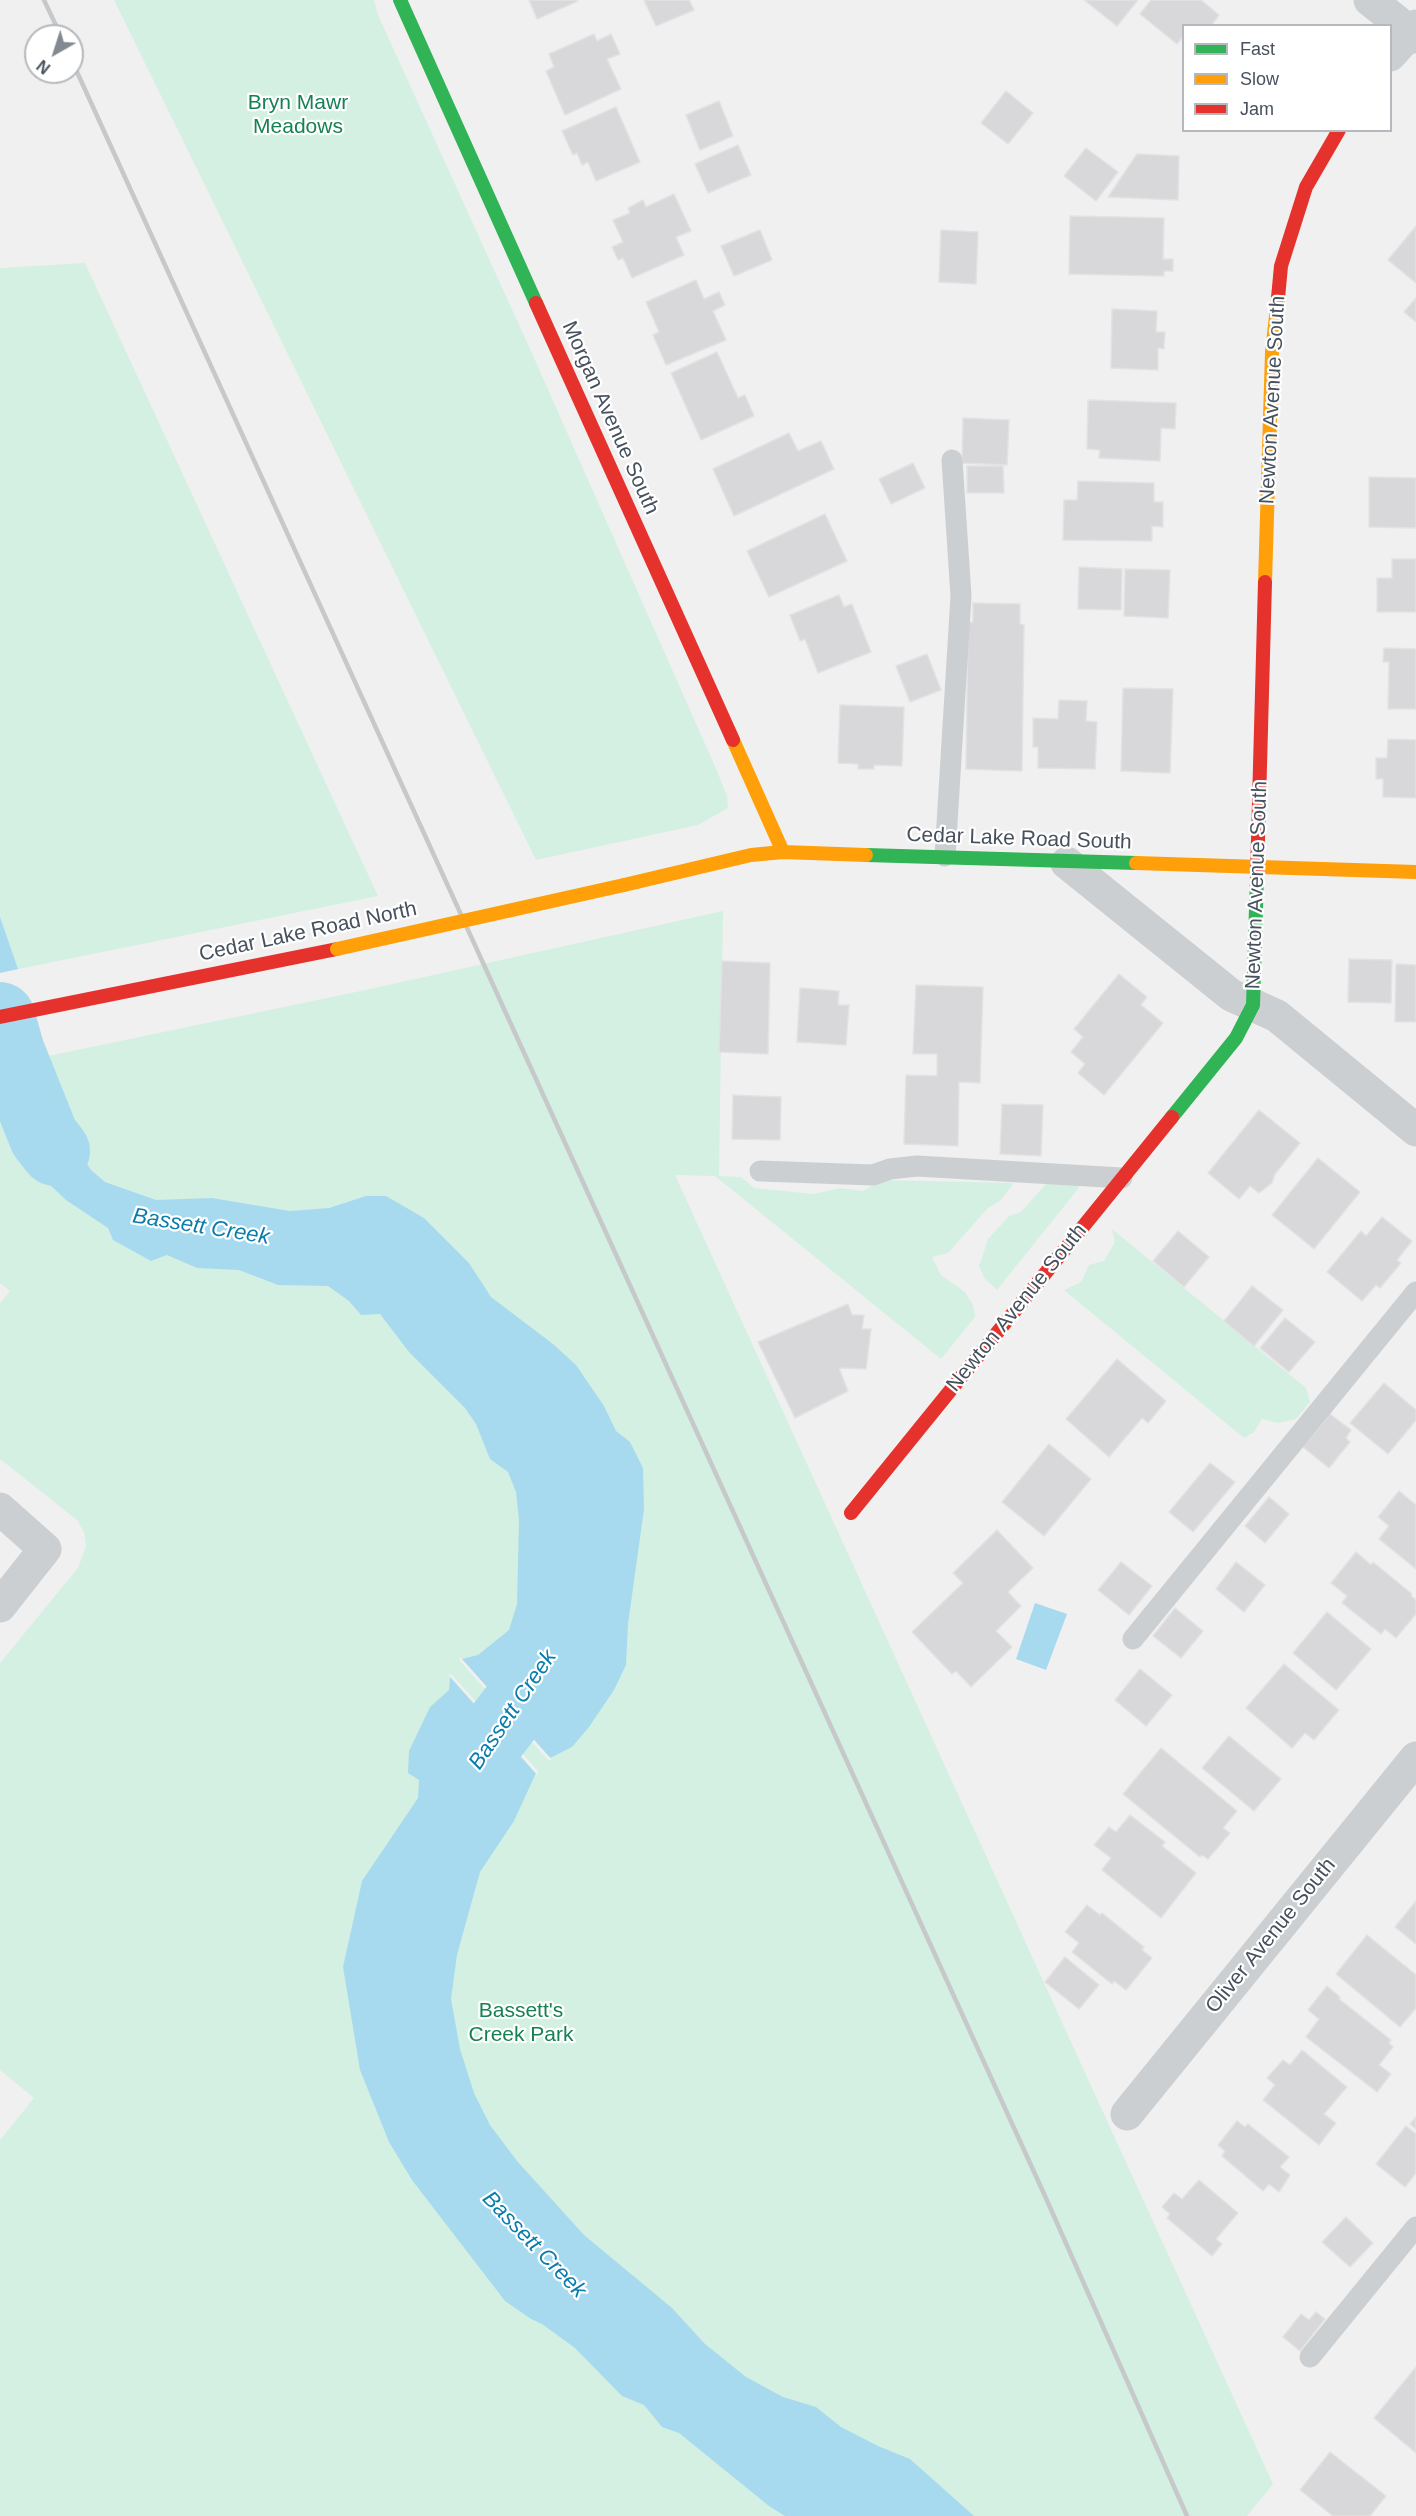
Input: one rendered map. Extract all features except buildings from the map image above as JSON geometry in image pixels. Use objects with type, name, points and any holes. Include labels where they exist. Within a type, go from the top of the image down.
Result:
[{"type":"street","name":"Morgan Avenue South","points":[[400,0],[783,852]]},
{"type":"street","points":[[1370,0],[1408,37]]},
{"type":"street","name":"Newton Avenue South","points":[[851,1513],[1236,1038],[1253,1005],[1272,352],[1281,266],[1306,188],[1338,132]]},
{"type":"street","name":"Cedar Lake Road South","points":[[624,885],[752,855],[783,852],[945,856],[1067,863],[1416,872]]},
{"type":"street","points":[[1067,863],[1231,995],[1277,1016],[1416,1130]]},
{"type":"street","name":"Cedar Lake Road North","points":[[0,1017],[337,948],[624,885]]},
{"type":"street","points":[[0,1509],[45,1549],[0,1606]]},
{"type":"street","name":"Oliver Avenue South","points":[[1126,2115],[1416,1758]]},
{"type":"lane","points":[[945,856],[961,596],[952,459]]},
{"type":"lane","points":[[760,1171],[873,1175],[890,1169],[917,1166],[1122,1178]]},
{"type":"lane","points":[[1133,1639],[1416,1292]]},
{"type":"lane","points":[[1310,2357],[1416,2227]]},
{"type":"green space","name":"Bryn Mawr Meadows","points":[[114,0],[374,0],[378,15],[531,351],[717,771],[727,796],[728,808],[698,825],[536,860]]},
{"type":"green space","points":[[85,263],[378,896],[4,972],[0,958],[0,268]]},
{"type":"green space","name":"Bassett's Creek Park","points":[[723,911],[719,1176],[741,1177],[754,1188],[814,1194],[840,1188],[863,1191],[882,1180],[1014,1183],[1000,1201],[988,1208],[948,1253],[932,1257],[941,1275],[965,1292],[973,1305],[975,1317],[941,1359],[715,1176],[675,1175],[1273,2484],[1247,2516],[0,2516],[0,2140],[34,2098],[0,2070],[0,1663],[78,1568],[86,1546],[84,1532],[77,1520],[0,1459],[0,1303],[10,1291],[0,1283],[0,1066],[356,992]]},
{"type":"green space","points":[[1046,1184],[1079,1185],[997,1290],[985,1279],[979,1266],[988,1239],[1009,1216],[1021,1212]]},
{"type":"green space","points":[[1112,1229],[1306,1388],[1310,1402],[1296,1419],[1278,1423],[1262,1419],[1254,1432],[1244,1438],[1064,1290],[1081,1282],[1089,1265],[1104,1261],[1115,1242]]},
{"type":"water","points":[[0,917],[18,969],[0,973]]},
{"type":"water","points":[[39,1058],[64,1123],[91,1170],[105,1182],[156,1200],[212,1198],[290,1211],[329,1208],[366,1196],[386,1196],[424,1218],[469,1263],[491,1297],[553,1344],[576,1365],[604,1406],[616,1431],[630,1442],[643,1468],[644,1509],[628,1624],[626,1665],[614,1690],[589,1727],[572,1747],[550,1758],[462,1659],[478,1655],[509,1630],[517,1604],[519,1520],[516,1492],[508,1472],[490,1459],[476,1424],[465,1408],[409,1352],[380,1314],[361,1315],[349,1301],[328,1286],[278,1285],[239,1270],[197,1268],[167,1255],[151,1261],[113,1240],[108,1228],[66,1200],[32,1168],[8,1140],[0,1112],[0,1066]]},
{"type":"water","points":[[1035,1603],[1067,1614],[1046,1670],[1016,1659]]},
{"type":"water","points":[[450,1677],[536,1773],[514,1821],[480,1872],[457,1955],[451,1999],[460,2049],[474,2093],[490,2125],[517,2161],[584,2235],[672,2308],[705,2344],[746,2377],[783,2397],[816,2407],[841,2427],[910,2459],[974,2516],[785,2516],[769,2506],[679,2433],[662,2427],[644,2405],[622,2396],[575,2348],[505,2301],[412,2180],[389,2142],[360,2070],[343,1967],[362,1881],[418,1798],[419,1780],[408,1773],[409,1751],[430,1707],[449,1690]]},
{"type":"pier","points":[[460,1657],[552,1760],[548,1760],[460,1661]]},
{"type":"pier","points":[[448,1674],[452,1675],[538,1771],[538,1776]]},
{"type":"waterway","name":"Bassett Creek","points":[[0,1017],[10,1052],[44,1137],[55,1151]]},
{"type":"waterway","name":"Bassett Creek","points":[[449,1815],[479,1754],[548,1664],[563,1633]]},
{"type":"railway","points":[[44,0],[55,24]]},
{"type":"railway","points":[[82,84],[1045,2196],[1187,2516]]},
{"type":"traffic: fast","points":[[400,0],[536,303]]},
{"type":"traffic: fast","points":[[866,855],[1136,863]]},
{"type":"traffic: fast","points":[[1172,1117],[1236,1038],[1253,1005],[1257,876]]},
{"type":"traffic: slow","points":[[1265,582],[1272,352],[1278,298]]},
{"type":"traffic: slow","points":[[733,740],[783,852]]},
{"type":"traffic: slow","points":[[624,885],[751,855],[783,852],[866,855]]},
{"type":"traffic: slow","points":[[1136,863],[1416,872]]},
{"type":"traffic: slow","points":[[337,949],[624,885]]},
{"type":"traffic: jam","points":[[1278,298],[1281,266],[1306,187],[1338,132]]},
{"type":"traffic: jam","points":[[536,303],[733,740]]},
{"type":"traffic: jam","points":[[1257,876],[1265,582]]},
{"type":"traffic: jam","points":[[0,1017],[337,949]]},
{"type":"traffic: jam","points":[[851,1513],[1172,1117]]}]
